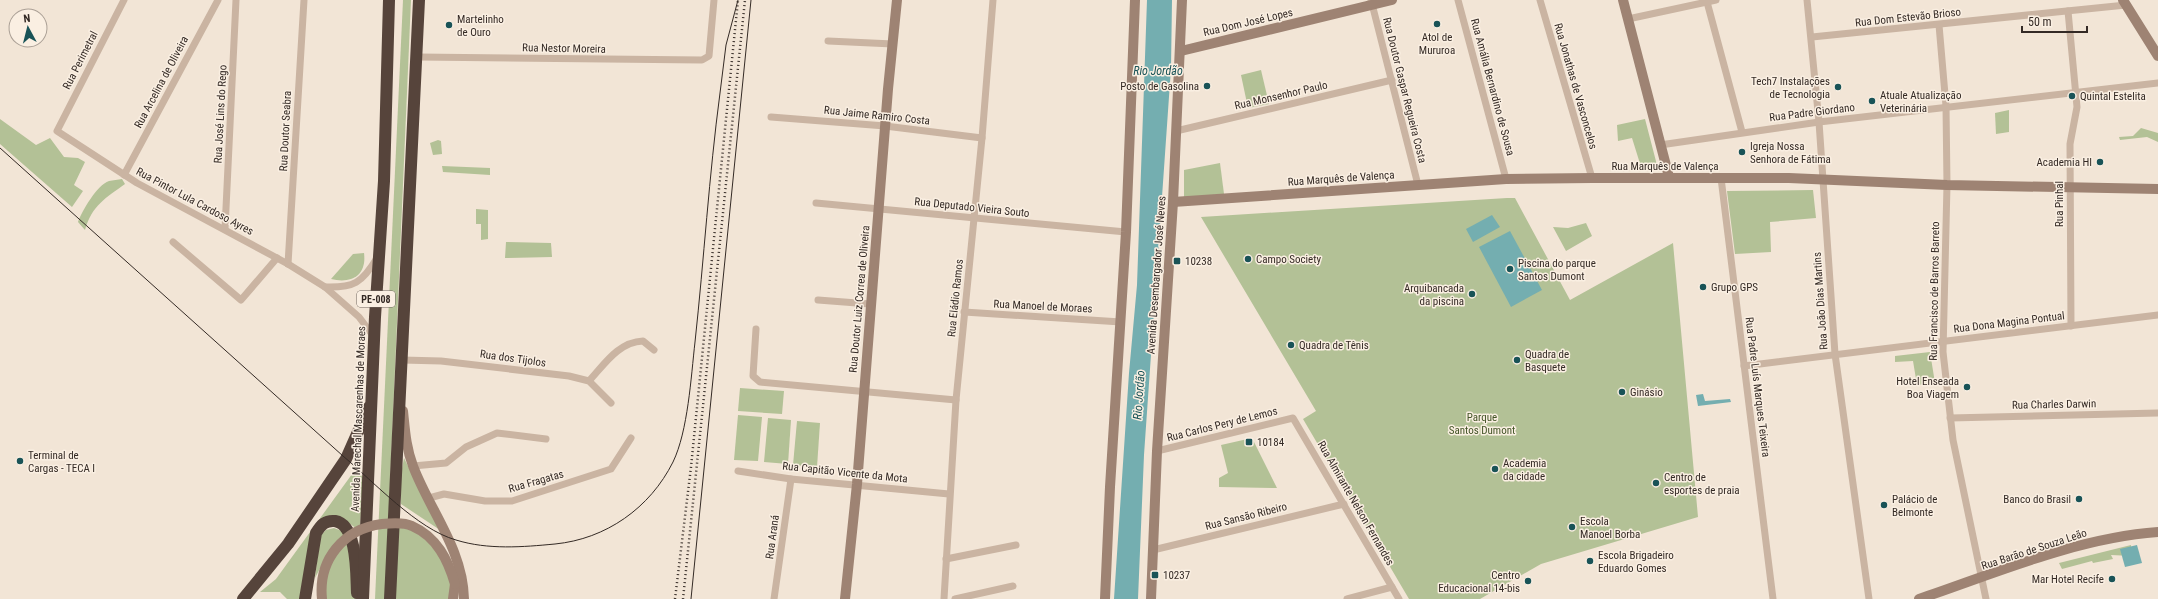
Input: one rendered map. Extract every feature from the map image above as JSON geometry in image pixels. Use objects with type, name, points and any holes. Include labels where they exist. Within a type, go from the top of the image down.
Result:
[{"type":"highway","name":"Avenida Marechal Mascarenhas de Moraes","points":[[363,599],[374,338],[384,181],[389,0]]},
{"type":"highway","name":"PE-008","points":[[390,599],[418,57],[419,0]]},
{"type":"highway","points":[[243,599],[288,544],[346,459],[372,398]]},
{"type":"highway","points":[[304,599],[316,533],[322,524],[330,521],[340,522],[346,527],[352,540],[358,599]]},
{"type":"street","name":"Rua Perimetral","points":[[57,131],[124,0]]},
{"type":"street","name":"Rua Arcelina de Oliveira","points":[[124,175],[218,0]]},
{"type":"street","name":"Rua José Lins do Rego","points":[[225,229],[236,0]]},
{"type":"street","name":"Rua Doutor Seabra","points":[[288,264],[304,0]]},
{"type":"street","name":"Rua Nestor Moreira","points":[[418,57],[702,60],[709,56],[714,0]]},
{"type":"street","name":"Rua Doutor Luiz Correa de Oliveira","points":[[845,599],[897,0]]},
{"type":"street","name":"Rua Eládio Ramos","points":[[944,599],[949,494],[956,400],[982,138],[993,0]]},
{"type":"street","points":[[1105,599],[1110,487],[1126,232],[1135,0]]},
{"type":"street","name":"Avenida Desembargador José Neves","points":[[1151,599],[1157,451],[1173,202],[1181,51],[1182,0]]},
{"type":"street","name":"Rua Dom José Lopes","points":[[1181,51],[1371,3],[1392,0]]},
{"type":"street","name":"Rua Amália Bernardino de Sousa","points":[[1458,0],[1506,179]]},
{"type":"street","name":"Rua Jonathas de Vasconcelos","points":[[1540,0],[1592,178]]},
{"type":"street","points":[[1623,0],[1669,177]]},
{"type":"street","points":[[1628,19],[1716,0]]},
{"type":"street","name":"Rua João Dias Martins","points":[[1806,0],[1812,37],[1819,122],[1835,354],[1869,599]]},
{"type":"street","points":[[1707,2],[1742,132]]},
{"type":"street","points":[[2125,2],[2158,56]]},
{"type":"street","name":"Rua Dom Estevão Brioso","points":[[1812,37],[2068,11],[2125,2]]},
{"type":"street","name":"Rua Doutor Gaspar Regueira Costa","points":[[1371,3],[1418,185]]},
{"type":"street","name":"Rua Pinhal","points":[[2068,11],[2077,107],[2070,144],[2070,326]]},
{"type":"street","name":"Rua Francisco de Barros Barreto","points":[[1939,25],[1946,106],[1947,185],[1942,342],[1950,418],[1986,599]]},
{"type":"street","points":[[828,41],[893,44]]},
{"type":"street","name":"Rua Monsenhor Paulo","points":[[1176,131],[1392,80]]},
{"type":"street","name":"Rua Padre Giordano","points":[[1660,145],[1819,122],[2158,82]]},
{"type":"street","name":"Rua Jaime Ramiro Costa","points":[[770,117],[885,126],[982,138]]},
{"type":"street","name":"Rua Pintor Lula Cardoso Ayres","points":[[57,131],[124,175],[288,264],[325,287],[359,317],[374,338]]},
{"type":"street","name":"Rua Marquês de Valença","points":[[1173,202],[1506,179],[1669,177],[1822,179],[1947,185],[2158,189]]},
{"type":"street","name":"Rua Padre Luís Marques Teixeira","points":[[1721,178],[1773,599]]},
{"type":"street","name":"Rua Deputado Vieira Souto","points":[[816,203],[879,207],[974,219],[1126,232]]},
{"type":"street","points":[[173,242],[241,300],[277,258]]},
{"type":"street","points":[[325,287],[342,287],[360,281],[369,272],[379,255]]},
{"type":"street","points":[[818,300],[870,304]]},
{"type":"street","name":"Rua Manoel de Moraes","points":[[964,312],[1121,322]]},
{"type":"street","name":"Rua Dona Magina Pontual","points":[[1744,366],[2158,315]]},
{"type":"street","points":[[756,329],[753,376],[760,382],[956,400]]},
{"type":"street","points":[[589,382],[617,351],[623,347],[643,341],[654,350]]},
{"type":"street","name":"Rua dos Tijolos","points":[[402,360],[478,364],[569,376],[589,382],[611,403]]},
{"type":"street","points":[[401,379],[407,449],[413,466],[448,537],[462,571],[464,599]]},
{"type":"street","name":"Rua Charles Darwin","points":[[1950,418],[2158,413]]},
{"type":"street","name":"Rua Carlos Pery de Lemos","points":[[1157,451],[1293,418]]},
{"type":"street","name":"Rua Almirante Nelson Fernandes","points":[[1293,418],[1399,599]]},
{"type":"street","points":[[413,466],[446,463],[466,446],[497,433],[546,439]]},
{"type":"street","name":"Rua Fragatas","points":[[429,498],[444,494],[501,502],[527,496],[612,468],[631,438]]},
{"type":"street","name":"Rua Capitão Vicente da Mota","points":[[738,471],[791,479],[949,494]]},
{"type":"street","name":"Rua Araná","points":[[774,599],[791,479]]},
{"type":"street","name":"Rua Sansão Ribeiro","points":[[1153,550],[1344,504]]},
{"type":"street","points":[[322,599],[321,581],[332,552],[341,540],[373,525],[394,523],[412,525],[429,537],[440,549],[449,564],[455,584],[453,599]]},
{"type":"street","name":"Rua Barão de Souza Leão","points":[[1919,599],[2103,540],[2158,532]]},
{"type":"street","points":[[946,560],[1016,545]]},
{"type":"street","points":[[955,599],[1013,586]]},
{"type":"street","points":[[1347,599],[1392,587]]},
{"type":"green space","points":[[403,0],[411,0],[385,599],[375,599]]},
{"type":"green space","points":[[1261,70],[1269,104],[1248,108],[1241,75]]},
{"type":"green space","points":[[2009,110],[2009,132],[1996,134],[1995,113]]},
{"type":"green space","points":[[0,119],[36,145],[50,138],[64,157],[78,158],[85,162],[74,185],[83,191],[72,207],[0,144]]},
{"type":"green space","points":[[1645,119],[1658,169],[1642,170],[1632,138],[1618,141],[1617,125]]},
{"type":"green space","points":[[2141,128],[2158,133],[2158,142],[2147,137],[2120,140],[2119,137],[2133,136]]},
{"type":"green space","points":[[438,140],[441,141],[442,154],[433,155],[430,143]]},
{"type":"green space","points":[[1220,163],[1224,194],[1184,198],[1184,170]]},
{"type":"green space","points":[[442,166],[490,168],[490,175],[443,172]]},
{"type":"green space","points":[[122,179],[125,184],[100,203],[88,221],[85,230],[78,222],[90,199],[104,183]]},
{"type":"green space","points":[[1813,190],[1816,218],[1770,222],[1771,252],[1735,254],[1727,191]]},
{"type":"green space","name":"Parque Santos Dumont","points":[[1515,198],[1570,300],[1673,243],[1698,517],[1541,564],[1480,599],[1409,599],[1303,419],[1316,411],[1201,217]]},
{"type":"green space","points":[[476,209],[488,210],[488,239],[481,240],[481,224],[476,224]]},
{"type":"green space","points":[[1586,223],[1592,236],[1566,251],[1553,227],[1568,228]]},
{"type":"green space","points":[[506,242],[551,243],[552,257],[505,258]]},
{"type":"green space","points":[[364,253],[363,267],[360,273],[351,279],[331,279],[353,254]]},
{"type":"green space","points":[[1930,352],[1935,383],[1917,385],[1913,361],[1895,362],[1895,356]]},
{"type":"green space","points":[[740,388],[784,391],[782,414],[738,411]]},
{"type":"green space","points":[[738,415],[762,417],[758,461],[734,460]]},
{"type":"green space","points":[[768,418],[791,420],[788,464],[764,462]]},
{"type":"green space","points":[[797,421],[820,423],[817,467],[793,465]]},
{"type":"green space","points":[[1252,438],[1277,488],[1219,487],[1219,478],[1228,473],[1221,445]]},
{"type":"green space","points":[[404,458],[440,530],[401,504],[401,474]]},
{"type":"green space","points":[[355,470],[363,477],[360,527],[357,529],[349,523],[317,525],[304,599],[287,599],[280,592],[260,592],[276,579]]},
{"type":"green space","points":[[396,525],[411,528],[439,551],[452,584],[451,599],[392,599]]},
{"type":"green space","points":[[334,528],[347,533],[326,557],[315,578],[320,536],[326,530]]},
{"type":"green space","points":[[354,535],[360,599],[325,599],[327,561]]},
{"type":"green space","points":[[2131,545],[2132,556],[2111,555],[2113,559],[2093,563],[2092,561],[2062,569],[2059,563]]},
{"type":"water","name":"Rio Jordão","points":[[1147,0],[1172,0],[1171,68],[1144,455],[1138,599],[1114,599],[1129,373],[1137,285]]},
{"type":"water","points":[[1492,215],[1500,227],[1473,242],[1466,229]]},
{"type":"water","name":"Piscina do parque Santos Dumont","points":[[1510,231],[1542,290],[1511,307],[1479,247]]},
{"type":"water","points":[[1703,394],[1705,401],[1730,399],[1731,402],[1698,406],[1696,395]]},
{"type":"water","points":[[2137,545],[2142,563],[2125,567],[2120,549]]},
{"type":"tram line","points":[[0,148],[396,504],[426,526],[456,540],[480,545],[518,547],[574,541],[592,536],[609,528],[639,507],[652,494],[663,479],[673,462],[678,449],[685,420],[690,387],[716,124],[726,45],[738,0]]},
{"type":"tram line","points":[[691,599],[751,0]]},
{"type":"railway","points":[[675,599],[691,467],[738,0]]},
{"type":"railway","points":[[683,599],[745,0]]},
{"type":"place","name":"Atol de Mururoa","points":[[1437,24]]},
{"type":"place","name":"Martelinho de Ouro","points":[[449,25]]},
{"type":"place","name":"Posto de Gasolina","points":[[1207,86]]},
{"type":"place","name":"Tech7 Instalações de Tecnologia","points":[[1838,87]]},
{"type":"place","name":"Quintal Estelita","points":[[2072,96]]},
{"type":"place","name":"Atuale Atualização Veterinária","points":[[1872,101]]},
{"type":"place","name":"Igreja Nossa Senhora de Fátima","points":[[1742,152]]},
{"type":"place","name":"Academia HI","points":[[2100,162]]},
{"type":"place","name":"Campo Society","points":[[1248,259]]},
{"type":"place","name":"10238","points":[[1177,261]]},
{"type":"place","name":"Piscina do parque Santos Dumont","points":[[1510,269]]},
{"type":"place","name":"Grupo GPS","points":[[1703,287]]},
{"type":"place","name":"Arquibancada da piscina","points":[[1472,294]]},
{"type":"place","name":"Quadra de Tênis","points":[[1291,345]]},
{"type":"place","name":"Quadra de Basquete","points":[[1517,360]]},
{"type":"place","name":"Hotel Enseada Boa Viagem","points":[[1967,387]]},
{"type":"place","name":"Ginásio","points":[[1622,392]]},
{"type":"place","name":"10184","points":[[1249,442]]},
{"type":"place","name":"Terminal de Cargas - TECA I","points":[[20,461]]},
{"type":"place","name":"Academia da cidade","points":[[1495,469]]},
{"type":"place","name":"Centro de esportes de praia","points":[[1656,483]]},
{"type":"place","name":"Banco do Brasil","points":[[2079,499]]},
{"type":"place","name":"Palácio de Belmonte","points":[[1884,505]]},
{"type":"place","name":"Escola Manoel Borba","points":[[1572,527]]},
{"type":"place","name":"Escola Brigadeiro Eduardo Gomes","points":[[1590,561]]},
{"type":"place","name":"10237","points":[[1155,575]]},
{"type":"place","name":"Mar Hotel Recife","points":[[2112,579]]},
{"type":"place","name":"Centro Educacional 14-bis","points":[[1528,581]]}]
